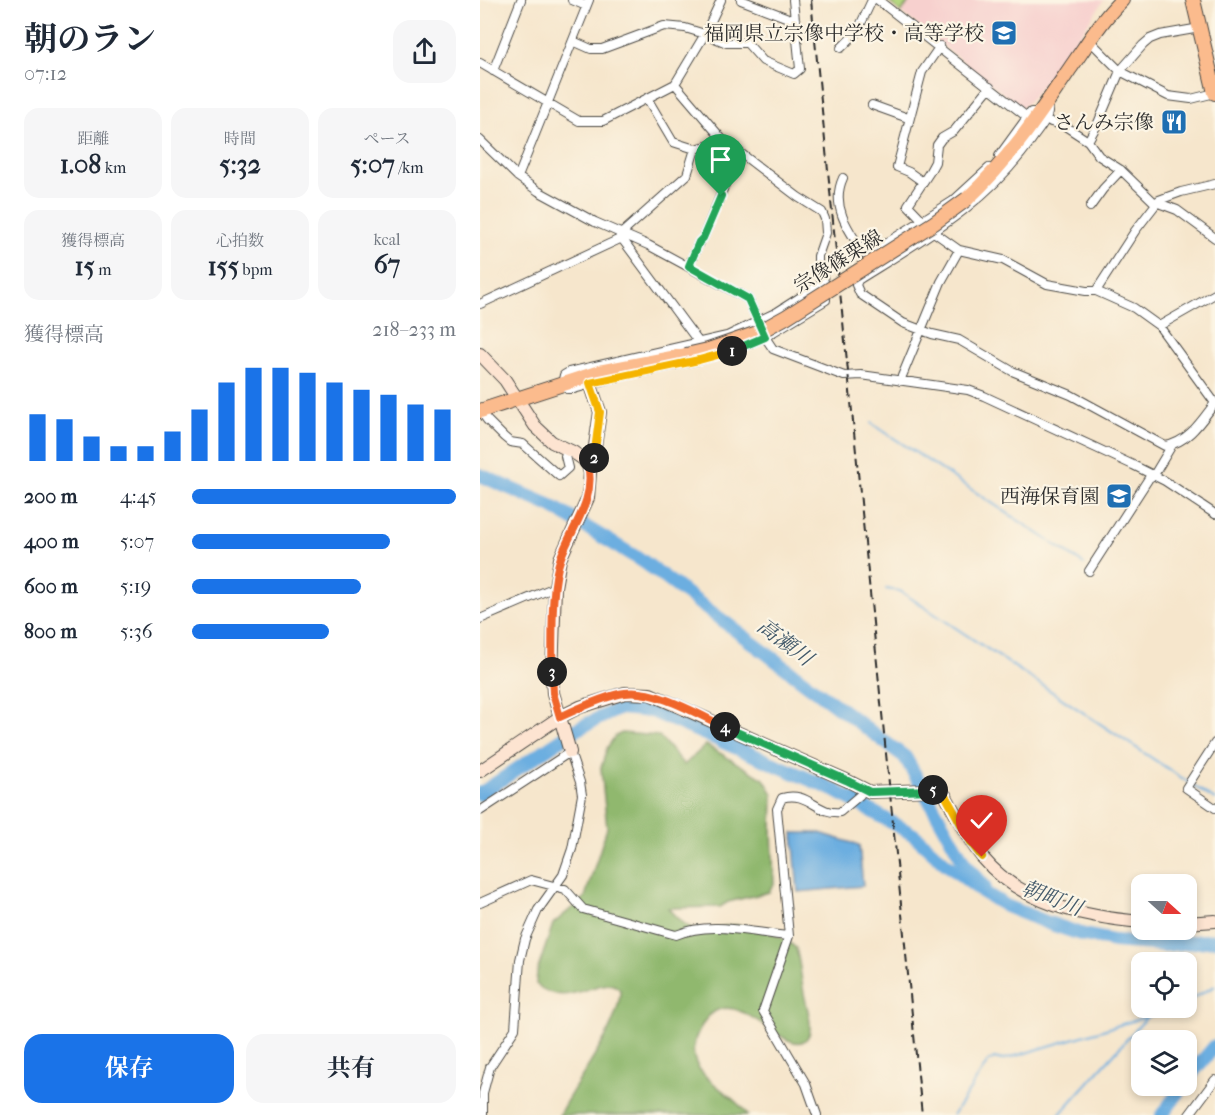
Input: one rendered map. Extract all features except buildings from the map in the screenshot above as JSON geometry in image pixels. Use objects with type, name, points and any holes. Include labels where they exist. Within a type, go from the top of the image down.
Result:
[{"type":"main road","name":"宗像篠栗線","points":[[481,411],[603,371],[708,350],[757,333],[934,223],[968,199],[1011,154],[1089,40],[1122,0]]},
{"type":"main road","points":[[1193,0],[1215,93]]},
{"type":"street","points":[[493,71],[521,0]]},
{"type":"street","points":[[518,177],[587,3],[572,0]]},
{"type":"street","points":[[480,63],[579,121],[603,121],[675,84],[705,34],[721,0]]},
{"type":"street","points":[[741,0],[796,21]]},
{"type":"street","points":[[573,41],[591,49],[602,49],[664,26],[685,28],[728,43],[747,43],[763,61],[794,74],[800,69],[793,0]]},
{"type":"street","points":[[841,48],[857,32],[872,0]]},
{"type":"street","points":[[878,0],[990,87],[1038,117],[1065,126],[1088,141],[1099,156],[1121,170],[1156,202],[1177,210],[1215,238]]},
{"type":"street","points":[[1088,141],[1120,71],[1150,39],[1200,28]]},
{"type":"street","points":[[1089,40],[1120,71],[1168,96],[1191,99],[1215,93]]},
{"type":"street","points":[[923,182],[897,167],[908,118],[922,72],[940,46]]},
{"type":"street","points":[[675,84],[722,139],[738,153],[822,212],[826,233],[818,256],[818,267],[823,275],[824,282],[826,300],[765,337],[722,354],[590,383],[574,389],[567,389],[562,384],[564,375],[569,372],[638,355],[700,344],[727,336],[777,312],[824,282]]},
{"type":"street","points":[[990,87],[954,131],[942,138],[937,145],[935,162],[908,205],[935,233],[959,250],[1003,260],[1047,284],[1096,291],[1134,308],[1158,326],[1215,403],[1193,431],[1172,445],[1165,446],[1071,395],[1012,371],[959,340],[920,330],[903,322],[860,294],[856,285],[858,280],[874,269],[935,233],[992,188],[1014,163],[1038,117]]},
{"type":"street","points":[[646,98],[673,142],[695,149],[718,143],[722,139]]},
{"type":"street","points":[[872,105],[908,118]]},
{"type":"street","points":[[866,256],[953,201],[1038,117]]},
{"type":"street","points":[[480,140],[518,177],[538,191],[620,235],[648,245],[689,266],[748,299],[773,349],[844,376],[861,375],[968,390],[1154,476],[1215,514]]},
{"type":"street","points":[[480,304],[620,235],[687,175],[695,149]]},
{"type":"street","points":[[689,266],[738,153]]},
{"type":"street","points":[[1090,207],[1121,170]]},
{"type":"street","points":[[843,178],[839,186],[842,221],[874,269]]},
{"type":"street","points":[[1096,291],[1156,202],[1181,192],[1215,184]]},
{"type":"street","points":[[620,235],[700,344]]},
{"type":"street","points":[[900,381],[941,282],[959,250]]},
{"type":"street","points":[[1158,326],[1215,294]]},
{"type":"street","points":[[480,354],[505,380],[535,426],[552,442],[583,459],[588,466],[590,483],[588,498],[560,560],[555,587],[553,693],[580,782],[582,795],[578,824],[567,867],[538,910],[525,939],[520,960],[515,1029],[490,1067],[483,1094],[483,1115]]},
{"type":"street","points":[[588,466],[593,460],[600,412],[590,383]]},
{"type":"street","points":[[481,411],[504,437],[510,442],[523,444],[559,477],[568,468],[565,456],[567,450]]},
{"type":"street","points":[[1089,571],[1149,477],[1154,476],[1172,445]]},
{"type":"street","points":[[480,619],[555,587]]},
{"type":"street","points":[[480,771],[580,707],[625,693],[650,694],[846,780],[862,792],[931,790],[945,795],[972,844],[993,870],[1011,884],[1037,899],[1057,906],[1131,921]]},
{"type":"street","points":[[1215,742],[1186,788],[1215,808]]},
{"type":"street","points":[[480,811],[570,752]]},
{"type":"street","points":[[817,1115],[806,1084],[763,1011],[789,936],[777,808],[782,798],[799,796],[831,812],[844,809],[862,792]]},
{"type":"street","points":[[480,903],[531,880],[564,889],[583,909],[676,935],[687,930],[717,927],[789,936]]},
{"type":"street","points":[[1197,922],[1215,921]]},
{"type":"street","points":[[1189,1115],[1215,1080]]},
{"type":"shaded area","name":"福岡県立宗像中学校・高等学校","points":[[886,0],[1104,0],[1059,66],[1022,109]]},
{"type":"green space","points":[[887,0],[911,0],[901,12]]},
{"type":"green space","points":[[622,733],[659,736],[684,765],[706,745],[764,779],[773,794],[774,884],[769,892],[728,902],[720,907],[668,908],[680,921],[696,930],[707,931],[735,925],[751,927],[775,935],[796,948],[810,1020],[810,1032],[804,1041],[794,1042],[742,1012],[729,1008],[716,1011],[704,1022],[695,1039],[693,1053],[697,1065],[748,1115],[559,1115],[613,1021],[620,990],[613,985],[605,984],[573,994],[561,995],[548,992],[536,984],[537,972],[553,924],[585,897],[607,828],[601,768],[607,748],[615,736]]},
{"type":"water","points":[[793,833],[820,833],[859,845],[863,886],[798,892]]},
{"type":"waterway","points":[[871,423],[1084,564]]},
{"type":"waterway","name":"高瀬川","points":[[480,475],[551,506],[644,562],[905,757],[964,862],[984,886]]},
{"type":"waterway","points":[[886,589],[900,591],[1215,800]]},
{"type":"waterway","name":"朝町川","points":[[480,794],[575,730],[620,708],[652,711],[834,790],[914,835],[945,863],[980,890],[1006,906],[1084,935],[1114,941],[1165,945],[1215,940]]},
{"type":"waterway","points":[[1197,996],[1215,986]]},
{"type":"waterway","points":[[953,1115],[988,1062],[994,1058],[1002,1060],[1143,1018]]},
{"type":"waterway","points":[[1059,1115],[1146,1018]]},
{"type":"waterway","points":[[1197,1067],[1215,1046]]},
{"type":"waterway","points":[[1162,1115],[1176,1096]]},
{"type":"railway","points":[[811,0],[922,1115]]},
{"type":"place","name":"福岡県立宗像中学校・高等学校","points":[[1004,33]]},
{"type":"place","name":"さんみ宗像","points":[[1174,122]]},
{"type":"place","name":"西海保育園","points":[[1119,496]]},
{"type":"route","points":[[721,196],[689,266],[748,299],[765,337],[722,354],[590,383],[599,403],[600,412],[593,460],[588,466],[590,473],[588,498],[560,560],[555,587],[552,676],[553,693],[560,717],[580,707],[625,693],[650,694],[870,792],[935,790],[945,795],[972,844],[982,857]]}]
